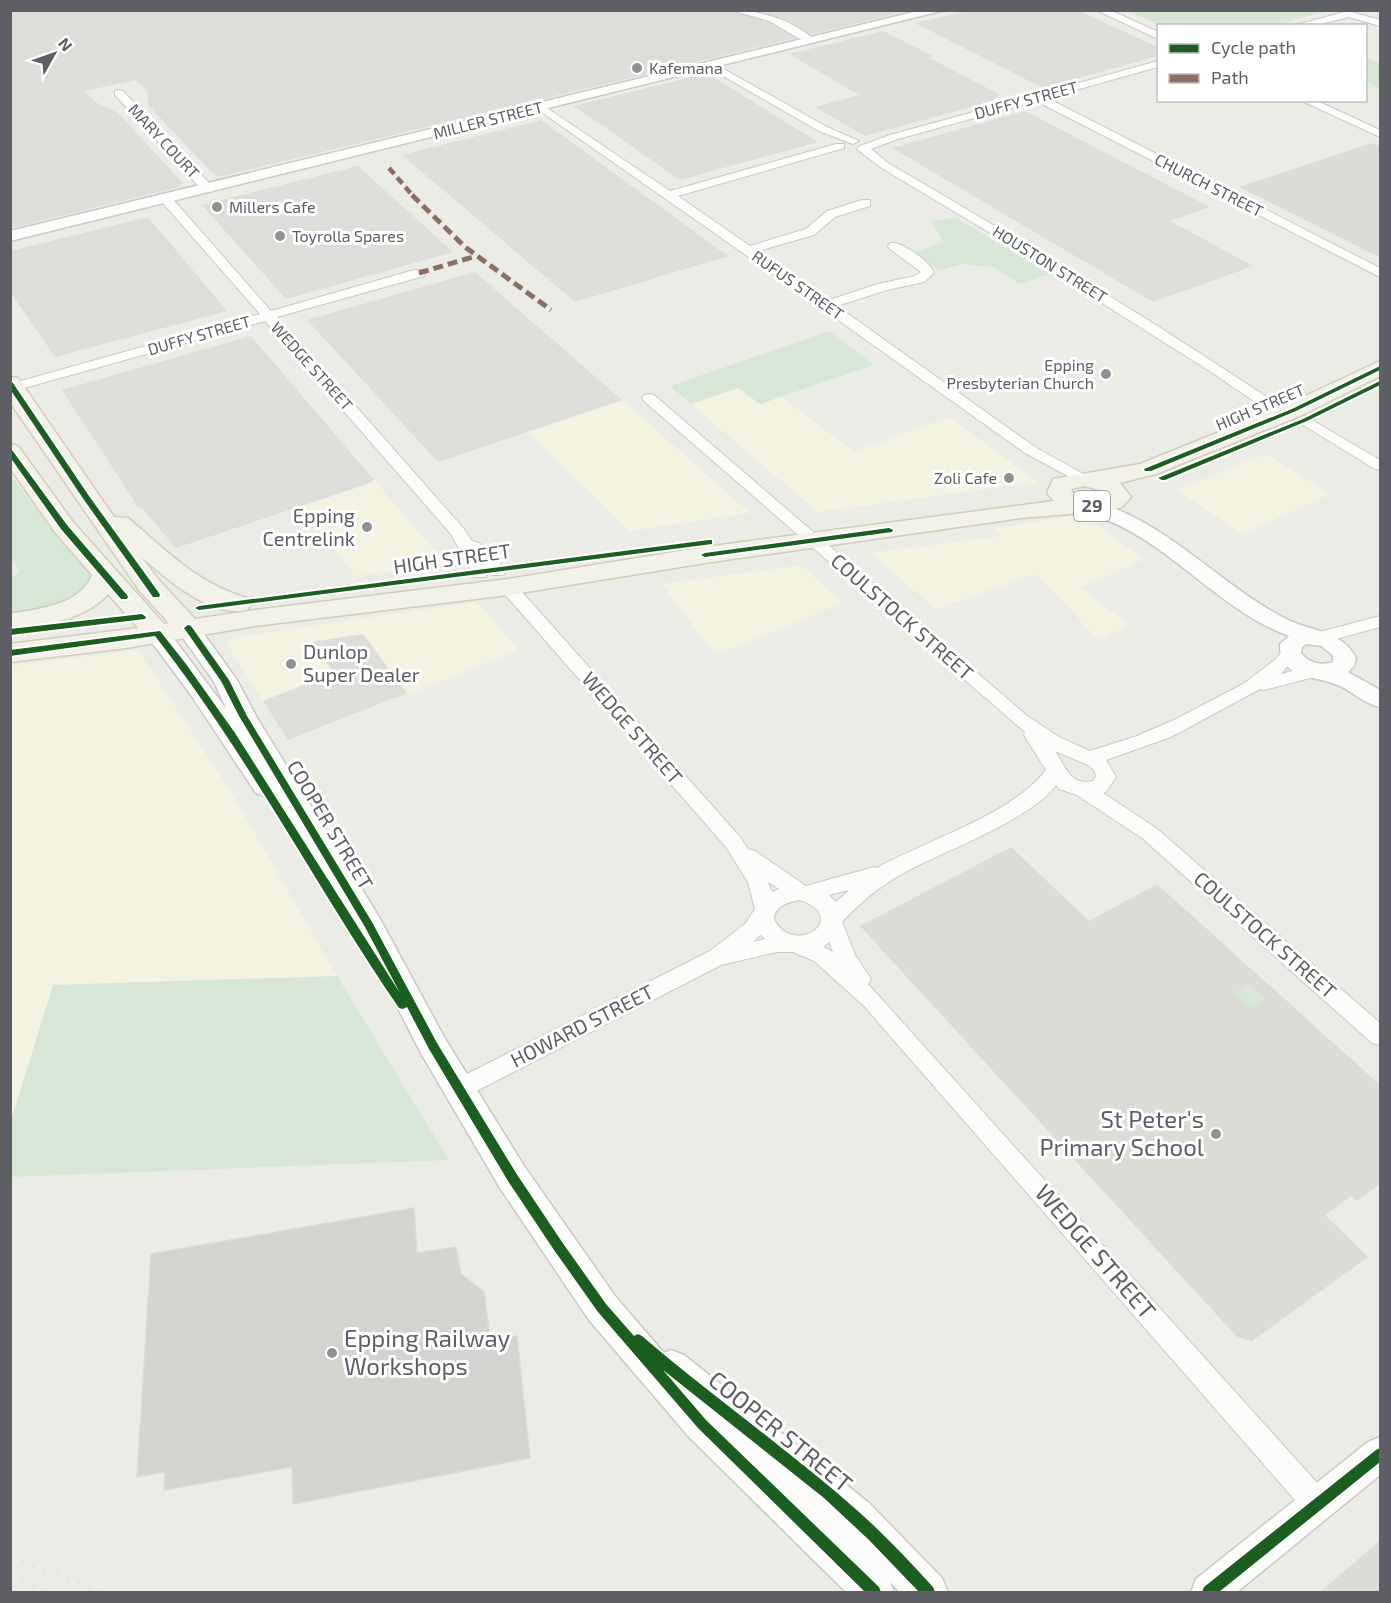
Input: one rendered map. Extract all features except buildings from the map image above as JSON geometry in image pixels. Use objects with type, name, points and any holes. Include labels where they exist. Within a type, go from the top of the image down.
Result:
[{"type":"main road","name":"HIGH STREET","points":[[1118,499],[1294,415],[1380,368]]},
{"type":"main road","name":"HIGH STREET","points":[[1089,479],[1128,475],[1148,469],[1380,383]]},
{"type":"main road","name":"COOPER STREET","points":[[12,392],[156,595],[165,622],[200,689],[271,795],[394,994],[433,1046],[519,1187],[602,1308],[702,1424],[874,1593]]},
{"type":"main road","name":"COOPER STREET","points":[[10,451],[64,527],[105,575],[165,622]]},
{"type":"main road","name":"29","points":[[1089,479],[1112,487],[1118,499],[1107,505],[1084,506],[1062,497],[1060,486],[1089,479]]},
{"type":"main road","name":"HIGH STREET","points":[[807,535],[1014,501],[1060,486]]},
{"type":"main road","points":[[86,497],[194,587],[216,599],[238,604]]},
{"type":"main road","name":"HIGH STREET","points":[[10,632],[165,622],[807,535],[1084,506]]},
{"type":"main road","points":[[10,623],[60,612],[85,601],[102,587],[105,575]]},
{"type":"main road","name":"HIGH STREET","points":[[10,653],[165,622],[238,604],[495,577]]},
{"type":"main road","name":"COOPER STREET","points":[[602,1308],[695,1389],[792,1464],[855,1517],[928,1593]]},
{"type":"street","points":[[735,10],[772,20],[811,41]]},
{"type":"street","name":"MILLER STREET","points":[[10,237],[939,10]]},
{"type":"street","points":[[1101,10],[1157,36]]},
{"type":"street","points":[[1304,24],[1350,12],[1379,23]]},
{"type":"street","name":"DUFFY STREET","points":[[670,195],[1157,64]]},
{"type":"street","name":"HOUSTON STREET","points":[[713,66],[1007,237],[1213,367],[1380,466]]},
{"type":"street","name":"MARY COURT","points":[[119,93],[208,189]]},
{"type":"street","name":"CHURCH STREET","points":[[1037,98],[1380,273]]},
{"type":"street","points":[[1309,102],[1380,134]]},
{"type":"street","name":"RUFUS STREET","points":[[537,108],[670,195],[1030,450],[1089,479]]},
{"type":"street","name":"WEDGE STREET","points":[[165,199],[458,532],[474,556],[732,842],[757,879],[764,895],[765,912]]},
{"type":"street","points":[[749,250],[810,232],[831,214],[866,203]]},
{"type":"street","points":[[828,305],[884,287],[919,279],[928,273],[926,267],[894,246]]},
{"type":"street","name":"DUFFY STREET","points":[[12,392],[419,273]]},
{"type":"street","name":"COULSTOCK STREET","points":[[649,398],[1019,719],[1052,742],[1087,757]]},
{"type":"street","name":"RUFUS STREET","points":[[1030,450],[1060,486]]},
{"type":"street","points":[[1118,499],[1160,542]]},
{"type":"street","points":[[1084,506],[1132,524],[1248,605],[1287,628],[1339,647],[1345,659],[1380,698]]},
{"type":"street","points":[[1248,605],[1299,664],[1345,679],[1380,698]]},
{"type":"street","points":[[1011,810],[1041,789],[1059,763],[1070,756],[1087,757],[1153,737],[1253,687],[1287,660],[1296,640],[1380,622]]},
{"type":"street","points":[[1253,687],[1318,671],[1338,670],[1354,643],[1380,622]]},
{"type":"street","name":"COULSTOCK STREET","points":[[1019,719],[1045,749],[1057,769]]},
{"type":"street","points":[[891,870],[804,893],[779,896],[765,912],[765,924],[770,932],[793,944],[817,941],[830,930],[832,920],[858,893],[891,870],[1011,810],[1049,796],[1099,787],[1105,775],[1153,737]]},
{"type":"street","points":[[1087,757],[1102,767],[1105,775]]},
{"type":"street","points":[[1057,769],[1061,780],[1082,790]]},
{"type":"street","name":"COULSTOCK STREET","points":[[1105,775],[1116,794],[1149,833],[1380,1036]]},
{"type":"street","name":"COULSTOCK STREET","points":[[1082,790],[1149,833]]},
{"type":"street","name":"WEDGE STREET","points":[[732,842],[771,874],[804,893]]},
{"type":"street","points":[[804,893],[825,903],[832,920]]},
{"type":"street","name":"HOWARD STREET","points":[[459,1089],[706,964],[759,925],[765,912]]},
{"type":"street","name":"WEDGE STREET","points":[[832,920],[846,958],[872,1000]]},
{"type":"street","name":"HOWARD STREET","points":[[706,964],[777,944],[793,944]]},
{"type":"street","name":"WEDGE STREET","points":[[793,944],[822,956],[872,1000],[1318,1505]]},
{"type":"street","points":[[1209,1593],[1380,1454]]},
{"type":"shaded area","points":[[10,11],[908,11],[223,176],[214,175],[149,106],[147,91],[136,80],[84,91],[97,103],[118,113],[183,183],[179,187],[11,228]]},
{"type":"shaded area","points":[[968,11],[1079,11],[1157,47],[1157,56],[1043,88],[915,23]]},
{"type":"shaded area","points":[[1127,11],[1326,11],[1279,24],[1159,24]]},
{"type":"shaded area","points":[[883,31],[933,56],[929,58],[999,94],[993,100],[983,104],[865,136],[815,107],[859,95],[789,54]]},
{"type":"shaded area","points":[[1367,57],[1380,63],[1380,89],[1367,82]]},
{"type":"shaded area","points":[[707,73],[818,142],[680,180],[574,106]]},
{"type":"shaded area","points":[[1025,111],[1210,207],[1170,221],[1253,266],[1153,302],[892,148]]},
{"type":"shaded area","points":[[541,120],[728,256],[575,302],[402,155]]},
{"type":"shaded area","points":[[1372,143],[1380,146],[1380,258],[1239,187]]},
{"type":"shaded area","points":[[358,166],[453,252],[286,299],[202,205]]},
{"type":"shaded area","points":[[148,217],[227,311],[55,357],[11,293],[11,251]]},
{"type":"shaded area","points":[[956,218],[1051,274],[1020,284],[993,267],[962,264],[939,270],[912,253],[944,242],[931,221]]},
{"type":"shaded area","points":[[475,272],[622,400],[438,462],[307,320]]},
{"type":"shaded area","points":[[830,331],[874,365],[760,404],[738,388],[691,404],[670,386]]},
{"type":"shaded area","points":[[251,336],[374,480],[176,548],[141,507],[138,507],[62,390]]},
{"type":"shaded area","points":[[738,387],[760,404],[781,397],[854,452],[949,417],[1038,482],[818,512],[691,404]]},
{"type":"shaded area","points":[[622,400],[750,513],[630,531],[528,432]]},
{"type":"shaded area","points":[[1266,454],[1330,494],[1242,534],[1177,490]]},
{"type":"shaded area","points":[[10,475],[93,579],[78,600],[11,620],[11,578],[19,572],[16,564],[11,561]]},
{"type":"shaded area","name":"Epping Centrelink","points":[[374,480],[432,548],[450,563],[355,576],[303,506]]},
{"type":"shaded area","points":[[1077,515],[1084,516],[1144,559],[1080,588],[1129,625],[1099,640],[1036,574],[936,609],[870,553],[1001,536],[996,528]]},
{"type":"shaded area","points":[[802,566],[842,603],[729,650],[726,648],[714,653],[662,584]]},
{"type":"shaded area","points":[[477,602],[518,650],[408,694],[363,634],[313,642],[334,673],[263,701],[226,643],[235,637]]},
{"type":"shaded area","points":[[363,634],[407,693],[288,740],[263,701],[334,673],[312,642]]},
{"type":"shaded area","points":[[138,650],[229,789],[337,976],[54,985],[11,1121],[11,666]]},
{"type":"shaded area","name":"St Peter's Primary School","points":[[1011,847],[1089,921],[1157,884],[1380,1085],[1380,1184],[1357,1201],[1352,1196],[1325,1215],[1368,1257],[1252,1341],[1237,1337],[860,926]]},
{"type":"shaded area","points":[[337,976],[449,1160],[11,1177],[11,1121],[53,985]]},
{"type":"shaded area","points":[[1249,984],[1266,999],[1251,1008],[1234,993]]},
{"type":"shaded area","points":[[1380,1540],[1380,1592],[1320,1592],[1376,1544]]},
{"type":"railway","points":[[10,1558],[103,1592]]},
{"type":"railway","points":[[10,1578],[49,1592]]},
{"type":"marked path","points":[[389,168],[453,237],[551,310]]},
{"type":"marked path","points":[[419,273],[476,256]]},
{"type":"cycle path","points":[[1148,469],[1294,410],[1380,368]]},
{"type":"cycle path","points":[[10,383],[86,497],[156,595]]},
{"type":"cycle path","points":[[1162,478],[1305,420],[1380,383]]},
{"type":"cycle path","points":[[10,451],[64,527],[124,597]]},
{"type":"cycle path","points":[[705,555],[889,530]]},
{"type":"cycle path","points":[[199,608],[709,542]]},
{"type":"cycle path","points":[[10,632],[142,617]]},
{"type":"cycle path","points":[[188,628],[225,680],[243,716],[369,925],[433,1046],[512,1177],[602,1308],[702,1424],[874,1592]]},
{"type":"cycle path","points":[[10,653],[157,633],[208,700],[277,806],[372,960],[403,1005]]},
{"type":"cycle path","points":[[638,1340],[855,1517],[928,1592]]},
{"type":"cycle path","points":[[1209,1592],[1380,1454]]},
{"type":"place","name":"Kafemana","points":[[637,68]]},
{"type":"place","name":"Millers Cafe","points":[[217,207]]},
{"type":"place","name":"Toyrolla Spares","points":[[280,236]]},
{"type":"place","name":"Epping Presbyterian Church","points":[[1106,374]]},
{"type":"place","name":"Zoli Cafe","points":[[1009,478]]},
{"type":"place","name":"Epping Centrelink","points":[[367,527]]},
{"type":"place","name":"Dunlop Super Dealer","points":[[291,664]]},
{"type":"place","name":"St Peter's Primary School","points":[[1216,1134]]},
{"type":"place","name":"Epping Railway Workshops","points":[[332,1353]]}]
